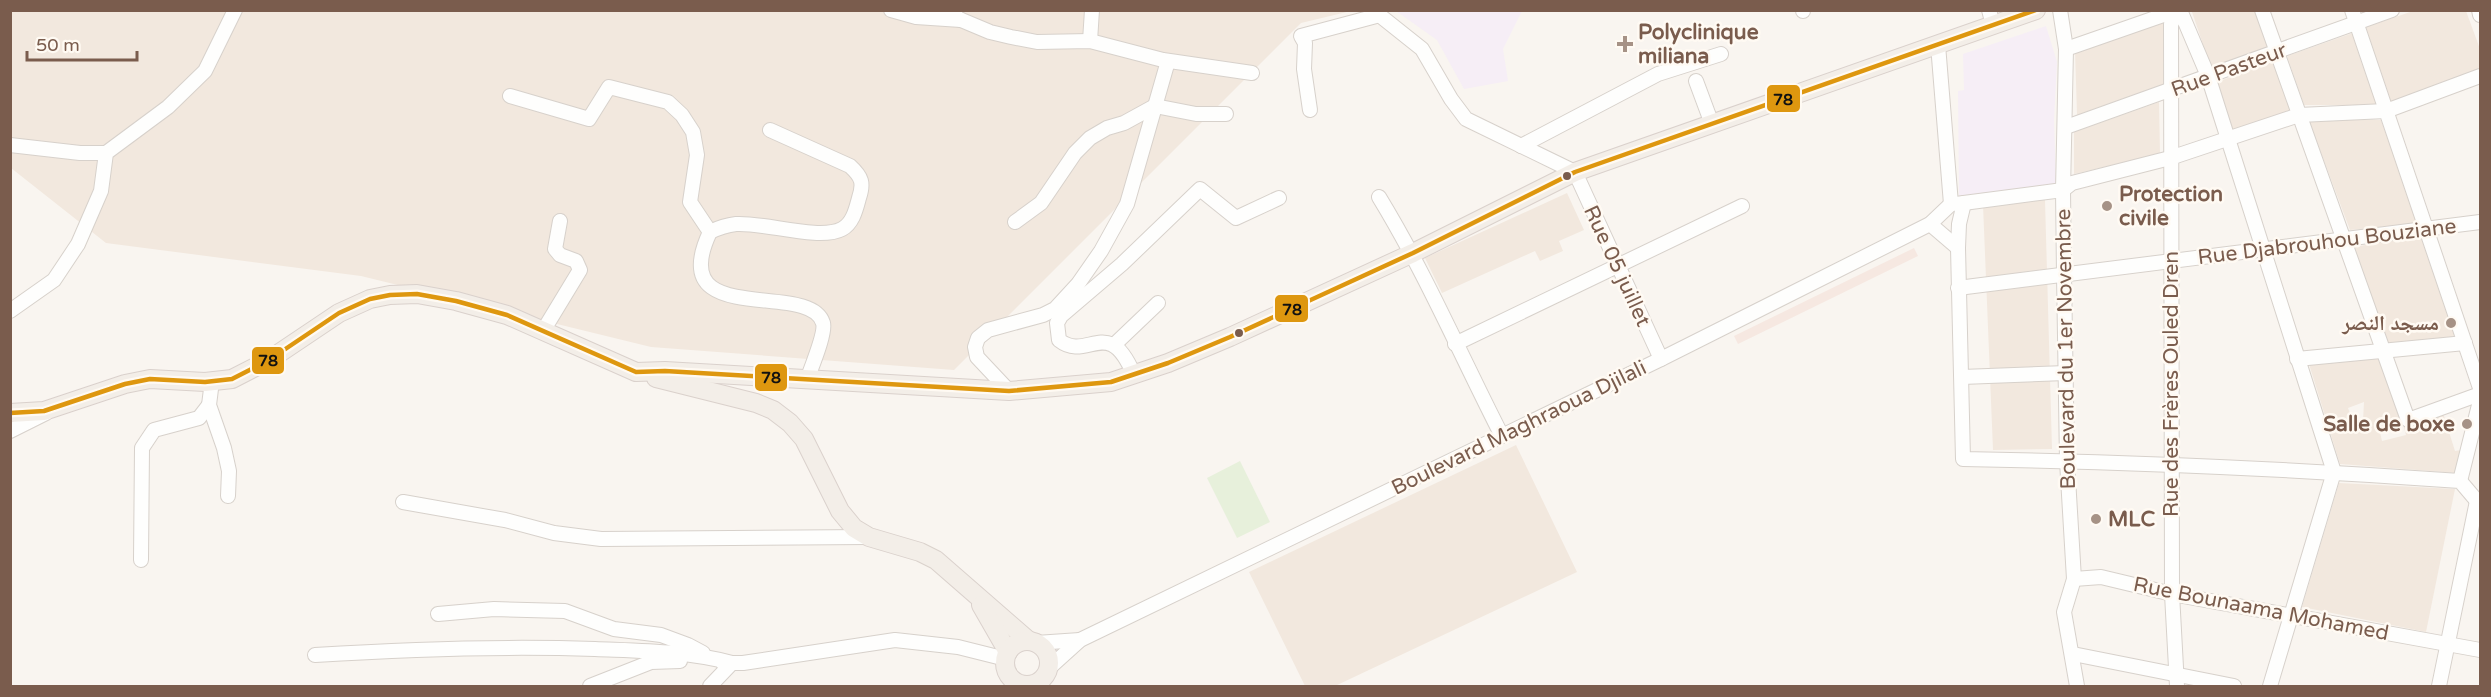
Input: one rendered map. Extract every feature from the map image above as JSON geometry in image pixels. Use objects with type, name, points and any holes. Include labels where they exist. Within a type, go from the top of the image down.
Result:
[{"type":"main road","points":[[636,372],[665,371],[1009,392],[1110,382],[1134,375],[1230,337],[1413,253],[1575,172],[1938,45],[1991,18],[2036,10]]},
{"type":"main road","points":[[10,413],[44,411],[124,384],[150,379],[212,381],[232,379],[269,360],[339,313],[370,298],[417,294],[456,300],[507,315],[636,372],[756,403],[773,410],[790,423],[804,439],[840,511],[854,528],[869,537],[920,552],[936,560],[972,590],[1033,642],[1047,653],[1042,678],[1025,685],[1011,678],[972,590]]},
{"type":"main road","points":[[1007,667],[1014,646],[1033,642]]},
{"type":"street","points":[[10,145],[106,153],[168,107],[205,72],[235,10]]},
{"type":"street","points":[[891,10],[916,17],[962,20]]},
{"type":"street","points":[[949,10],[962,20],[990,32],[1037,42],[1090,41],[1168,61],[1252,73]]},
{"type":"street","points":[[1090,41],[1092,10]]},
{"type":"street","name":"Boulevard du 1er Novembre","points":[[2060,10],[2066,49],[2064,274],[2067,461],[2074,579],[2064,612],[2077,687]]},
{"type":"street","points":[[2066,49],[2179,10],[2208,76],[2334,472],[2270,687]]},
{"type":"street","name":"Rue des Frères Ouled Dren","points":[[2177,681],[2172,594],[2170,158],[2171,24],[2179,10]]},
{"type":"street","points":[[2262,10],[2408,420],[2481,394]]},
{"type":"street","name":"Rue Pasteur","points":[[2066,127],[2277,52],[2354,17],[2392,10]]},
{"type":"street","points":[[2479,10],[2481,15]]},
{"type":"street","points":[[1310,110],[1304,69],[1305,43],[1301,36],[1377,13],[1422,50],[1451,99],[1466,119],[1575,172]]},
{"type":"street","points":[[2354,17],[2481,388]]},
{"type":"street","points":[[1938,45],[1958,204],[1963,459],[2334,472],[2460,481],[2479,500],[2439,687]]},
{"type":"street","points":[[1521,146],[1658,74],[1721,54]]},
{"type":"street","points":[[1009,392],[977,357],[975,347],[978,338],[988,330],[1043,315],[1055,309],[1078,284],[1101,251],[1127,204],[1168,61]]},
{"type":"street","points":[[1958,204],[2063,190],[2072,183],[2170,158],[2299,115],[2386,111],[2481,76]]},
{"type":"street","points":[[1696,81],[1712,124]]},
{"type":"street","points":[[510,96],[589,118],[609,87],[668,102],[682,114],[693,132],[697,155],[690,202],[710,232]]},
{"type":"street","points":[[1015,222],[1041,204],[1075,153],[1090,138],[1107,128],[1124,123],[1155,106],[1196,114],[1226,114]]},
{"type":"street","points":[[710,232],[737,224],[827,234],[843,229],[853,218],[863,186],[860,176],[850,166],[771,130]]},
{"type":"street","points":[[10,311],[54,280],[78,244],[101,191],[106,153]]},
{"type":"street","name":"Rue 05 juillet","points":[[1575,172],[1616,266],[1661,359]]},
{"type":"street","points":[[1134,375],[1115,344],[1108,342],[1069,346],[1059,340],[1057,323],[1061,316],[1122,264],[1200,189],[1236,218],[1279,198]]},
{"type":"street","points":[[1379,197],[1413,253],[1455,344],[1502,436]]},
{"type":"street","name":"Boulevard Maghraoua Djilali","points":[[1080,640],[1661,359],[1930,224],[1958,204]]},
{"type":"street","points":[[1455,344],[1742,206]]},
{"type":"street","points":[[543,331],[580,270],[576,261],[560,255],[555,249],[560,221]]},
{"type":"street","name":"Rue Djabrouhou Bouziane","points":[[1958,288],[2481,222]]},
{"type":"street","points":[[1930,224],[1958,248]]},
{"type":"street","points":[[710,232],[701,258],[701,272],[709,285],[725,295],[798,306],[812,310],[820,316],[824,326],[807,381]]},
{"type":"street","points":[[1115,344],[1158,303]]},
{"type":"street","points":[[2297,359],[2465,343]]},
{"type":"street","points":[[1962,377],[2066,373]]},
{"type":"street","points":[[212,381],[209,405],[224,448],[229,471],[228,496]]},
{"type":"street","points":[[2460,481],[2481,401]]},
{"type":"street","points":[[141,560],[142,448],[154,430],[198,418],[209,405]]},
{"type":"street","points":[[10,431],[60,407]]},
{"type":"street","points":[[403,502],[505,520],[554,533],[601,539],[869,537]]},
{"type":"street","name":"Rue Bounaama Mohamed","points":[[2074,579],[2101,577],[2172,594],[2481,650]]},
{"type":"street","points":[[438,614],[494,609],[565,611],[614,629],[661,635],[688,645],[710,657]]},
{"type":"street","points":[[591,687],[651,662],[732,663],[896,640],[958,647],[1007,667]]},
{"type":"street","points":[[1033,642],[1080,640]]},
{"type":"street","points":[[1042,678],[1080,640]]},
{"type":"street","points":[[315,655],[423,648],[574,649],[692,654],[732,663]]},
{"type":"street","points":[[2073,654],[2177,681],[2234,687]]},
{"type":"street","points":[[710,687],[732,663]]},
{"type":"shaded area","points":[[2195,10],[2257,11],[2270,48],[2211,68],[2192,12]]},
{"type":"shaded area","points":[[10,11],[1351,11],[1301,23],[954,370],[651,347],[361,276],[106,243],[11,168]]},
{"type":"shaded area","points":[[1396,11],[1522,11],[1503,49],[1508,81],[1464,89],[1437,40]]},
{"type":"shaded area","points":[[2413,11],[2466,11],[2480,49],[2480,69],[2391,102],[2364,28]]},
{"type":"shaded area","points":[[2164,23],[2164,84],[2077,115],[2075,51]]},
{"type":"shaded area","points":[[2046,26],[2057,62],[2054,120],[2056,185],[1959,196],[1958,91],[1964,90],[1963,54]]},
{"type":"shaded area","points":[[2353,33],[2378,105],[2304,105],[2287,56]]},
{"type":"shaded area","points":[[2274,61],[2293,112],[2230,132],[2214,83]]},
{"type":"shaded area","points":[[2159,102],[2160,154],[2074,174],[2074,132]]},
{"type":"shaded area","points":[[2308,118],[2381,120],[2418,223],[2350,230]]},
{"type":"shaded area","points":[[1567,193],[1584,230],[1559,241],[1563,251],[1540,261],[1535,251],[1442,293],[1425,258]]},
{"type":"shaded area","points":[[2045,200],[2052,449],[1993,450],[1983,205]]},
{"type":"shaded area","points":[[2425,234],[2456,340],[2385,348],[2349,248]]},
{"type":"shaded area","points":[[1914,248],[1918,256],[1738,344],[1734,336]]},
{"type":"shaded area","points":[[2379,357],[2403,421],[2379,428],[2382,441],[2406,435],[2404,427],[2443,413],[2455,451],[2462,450],[2456,473],[2340,464],[2309,364]],"holes":[[[2364,402],[2363,421],[2354,424],[2348,408]]]},
{"type":"shaded area","points":[[1516,445],[1577,572],[1335,686],[1305,686],[1249,572]]},
{"type":"shaded area","points":[[2339,483],[2455,489],[2426,632],[2302,607]]},
{"type":"green space","points":[[1240,461],[1270,522],[1237,538],[1207,478]]},
{"type":"transit line","name":"78","points":[[10,413],[44,411],[125,384],[150,379],[205,382],[232,379],[269,360],[339,313],[370,299],[390,295],[417,294],[456,301],[507,315],[636,372],[665,371],[1009,391],[1111,382],[1168,363],[1230,337],[1413,253],[1575,172],[2036,10]]},
{"type":"place","name":"Polyclinique miliana","points":[[1625,44]]},
{"type":"place","name":"Protection civile","points":[[2107,206]]},
{"type":"place","name":"مسجد النصر","points":[[2451,323]]},
{"type":"place","name":"Salle de boxe","points":[[2467,424]]},
{"type":"place","name":"MLC","points":[[2096,519]]}]
